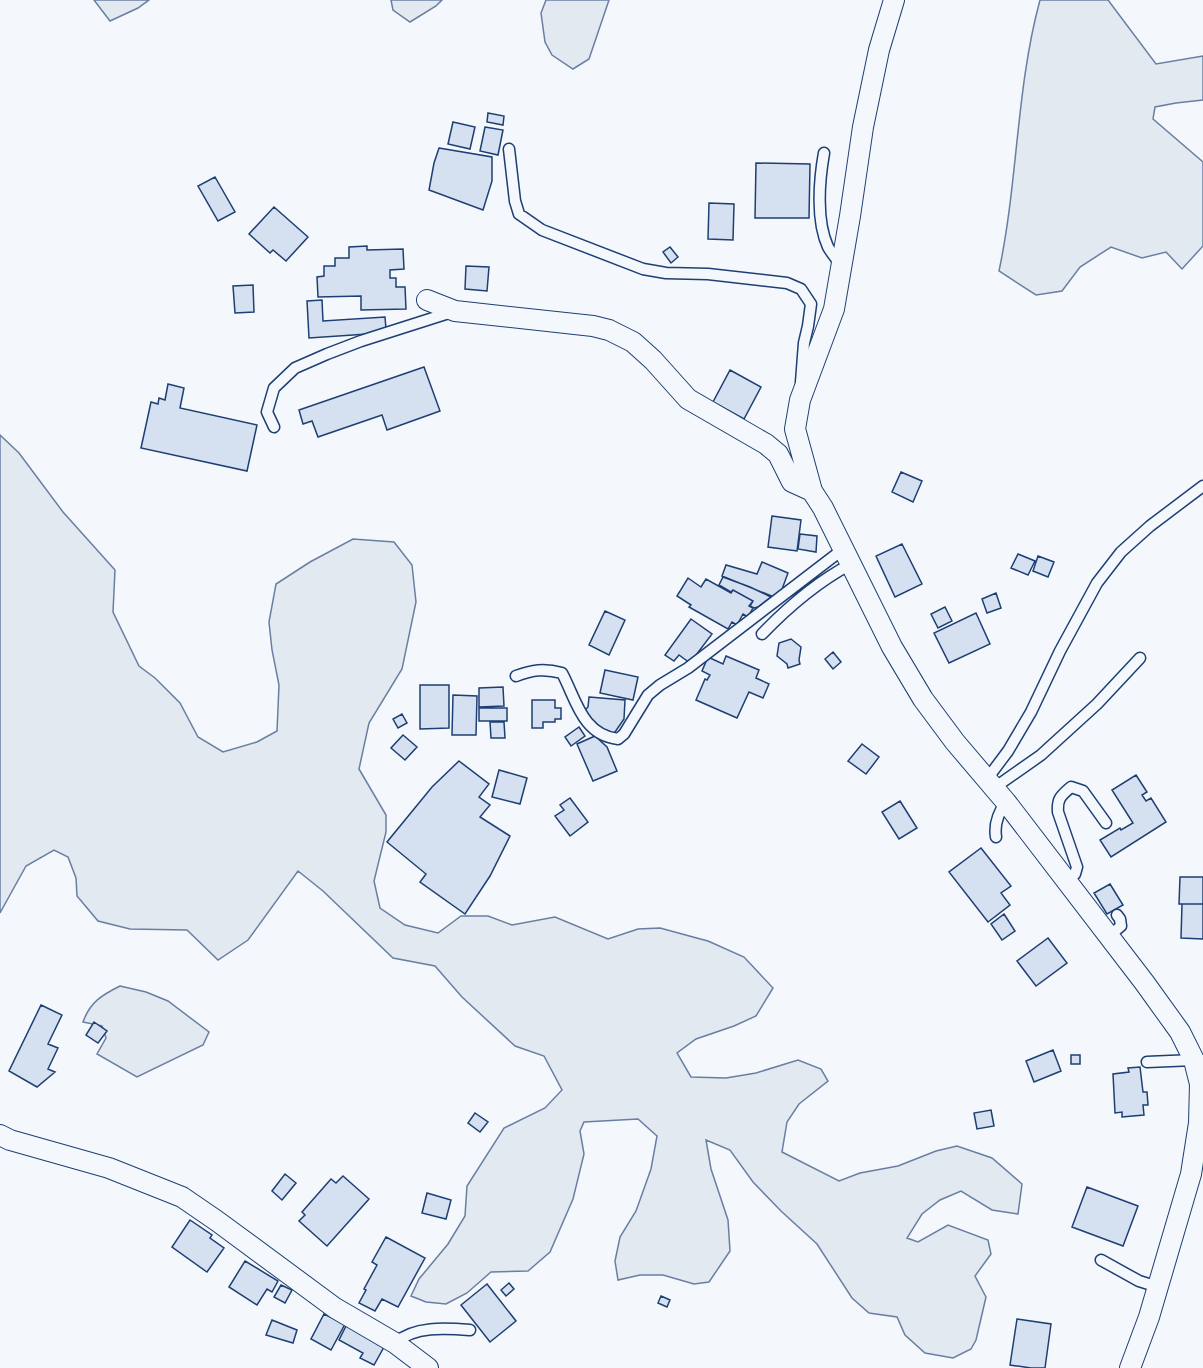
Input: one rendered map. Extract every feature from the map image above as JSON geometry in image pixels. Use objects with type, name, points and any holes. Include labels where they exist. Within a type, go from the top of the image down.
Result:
[{"type":"street","points":[[894,0],[879,50],[863,127],[834,309],[800,400],[795,429],[812,491],[823,508],[892,647],[923,699],[1067,880],[1144,982],[1180,1032],[1194,1060],[1200,1084],[1197,1175],[1130,1368]]},
{"type":"street","points":[[427,300],[455,311],[593,326],[609,330],[633,342],[688,399],[766,444],[777,454],[792,482],[812,491]]},
{"type":"street","points":[[3,1142],[109,1168],[182,1197],[335,1308],[395,1343],[428,1368]]},
{"type":"lane","points":[[509,149],[515,201],[519,214],[542,230],[643,269],[787,283],[801,289],[811,304],[804,343],[800,400]]},
{"type":"lane","points":[[824,153],[820,204],[824,235],[829,249],[842,266]]},
{"type":"lane","points":[[274,427],[267,412],[274,388],[296,368],[361,341],[455,311]]},
{"type":"lane","points":[[996,837],[998,812],[996,790],[1008,751],[1031,712],[1060,651],[1097,583],[1121,552],[1150,526],[1203,486]]},
{"type":"lane","points":[[762,634],[789,606],[838,570],[847,557]]},
{"type":"lane","points":[[516,676],[532,670],[551,670],[562,673],[578,709],[589,724],[601,734],[618,739],[624,734],[648,695],[654,690],[847,557]]},
{"type":"lane","points":[[996,790],[1097,704],[1140,658]]},
{"type":"lane","points":[[1067,880],[1075,874],[1077,867],[1058,812],[1061,795],[1071,788],[1083,791],[1106,823]]},
{"type":"lane","points":[[1108,936],[1121,926],[1117,915]]},
{"type":"lane","points":[[1147,1062],[1194,1060]]},
{"type":"lane","points":[[1101,1260],[1139,1281],[1158,1287]]},
{"type":"lane","points":[[395,1343],[403,1335],[415,1331],[470,1330]]},
{"type":"shaded area","points":[[94,0],[149,0],[138,8],[110,21]]},
{"type":"shaded area","points":[[391,0],[442,0],[410,22],[393,10]]},
{"type":"shaded area","points":[[546,0],[609,0],[589,59],[573,69],[552,55],[545,42],[541,13]]},
{"type":"shaded area","points":[[1040,0],[1108,0],[1156,64],[1203,56],[1203,100],[1155,107],[1153,119],[1203,162],[1203,246],[1182,269],[1166,252],[1142,258],[1111,247],[1080,267],[1062,291],[1036,295],[999,271],[1010,203],[1026,67]]},
{"type":"shaded area","points":[[0,435],[19,453],[63,512],[115,570],[113,612],[139,666],[155,678],[180,703],[198,737],[223,752],[257,742],[277,731],[279,685],[269,622],[276,584],[310,562],[353,539],[394,542],[412,565],[416,602],[402,669],[369,723],[359,769],[386,815],[386,832],[374,881],[380,908],[405,925],[438,933],[461,916],[488,916],[512,925],[555,917],[608,939],[638,929],[660,928],[708,941],[744,957],[773,988],[756,1016],[696,1039],[677,1053],[691,1077],[726,1078],[756,1073],[798,1060],[821,1069],[828,1081],[799,1104],[787,1122],[782,1152],[839,1181],[860,1173],[898,1166],[936,1151],[957,1146],[992,1158],[1022,1184],[1018,1214],[992,1210],[961,1191],[940,1200],[922,1214],[907,1238],[918,1242],[948,1225],[988,1240],[991,1254],[975,1276],[986,1297],[976,1340],[971,1349],[953,1358],[925,1353],[905,1335],[897,1317],[869,1313],[852,1298],[817,1244],[753,1182],[730,1150],[706,1140],[711,1169],[728,1220],[730,1251],[709,1282],[694,1284],[663,1275],[640,1275],[618,1280],[615,1261],[620,1237],[636,1211],[651,1169],[657,1136],[638,1119],[584,1122],[580,1131],[584,1154],[573,1199],[550,1252],[528,1271],[491,1272],[467,1293],[446,1304],[426,1302],[411,1296],[419,1279],[448,1244],[465,1216],[467,1186],[504,1128],[545,1108],[562,1090],[544,1056],[515,1046],[462,997],[435,966],[393,958],[323,891],[298,871],[248,940],[218,960],[187,930],[130,929],[98,921],[77,896],[76,878],[68,857],[54,850],[26,866],[0,913]]},
{"type":"shaded area","points":[[120,986],[146,992],[168,1001],[209,1032],[203,1045],[137,1077],[97,1054],[106,1038],[102,1026],[83,1022],[89,1009],[97,1000]]},
{"type":"building","points":[[488,113],[504,116],[503,125],[487,122]]},
{"type":"building","points":[[453,122],[475,127],[470,149],[448,144]]},
{"type":"building","points":[[485,127],[503,130],[498,155],[480,151]]},
{"type":"building","points":[[439,148],[492,157],[492,181],[483,210],[429,190]]},
{"type":"building","points":[[756,163],[810,164],[809,218],[755,218]]},
{"type":"building","points":[[215,177],[235,212],[218,221],[198,186]]},
{"type":"building","points":[[709,203],[734,204],[733,240],[708,239]]},
{"type":"building","points":[[274,207],[308,237],[286,261],[273,250],[270,253],[249,234]]},
{"type":"building","points":[[367,246],[367,250],[403,249],[404,269],[390,270],[390,278],[396,278],[396,287],[405,287],[406,309],[361,310],[361,296],[318,297],[317,277],[324,276],[324,266],[335,266],[335,258],[349,258],[349,247]]},
{"type":"building","points":[[670,247],[678,257],[671,263],[663,252]]},
{"type":"building","points":[[466,266],[489,267],[487,291],[465,289]]},
{"type":"building","points":[[253,285],[254,312],[235,313],[233,286]]},
{"type":"building","points":[[322,300],[323,321],[385,317],[386,329],[368,334],[309,338],[307,301]]},
{"type":"building","points":[[424,367],[440,411],[387,430],[382,415],[318,437],[312,421],[303,424],[299,410]]},
{"type":"building","points":[[730,370],[761,387],[744,419],[713,402]]},
{"type":"building","points":[[168,384],[184,388],[180,408],[257,425],[247,471],[141,448],[151,402],[158,404],[159,398],[165,400]]},
{"type":"building","points":[[901,472],[922,481],[913,502],[892,492]]},
{"type":"building","points":[[772,516],[801,520],[797,551],[768,547]]},
{"type":"building","points":[[800,534],[817,536],[816,552],[798,549]]},
{"type":"building","points":[[902,544],[922,584],[895,597],[876,556]]},
{"type":"building","points":[[1018,554],[1035,561],[1028,575],[1011,568]]},
{"type":"building","points":[[1038,556],[1054,562],[1048,577],[1033,571]]},
{"type":"building","points":[[762,562],[788,573],[781,592],[774,597],[722,576],[726,565],[757,574]]},
{"type":"building","points":[[723,577],[771,597],[754,608],[750,606],[753,601],[719,585]]},
{"type":"building","points":[[688,578],[701,587],[706,579],[731,593],[733,590],[753,601],[749,606],[753,608],[748,617],[743,614],[737,625],[732,622],[728,629],[689,607],[691,605],[677,596]]},
{"type":"building","points":[[996,593],[1001,608],[987,613],[982,599]]},
{"type":"building","points":[[945,607],[952,621],[938,628],[931,614]]},
{"type":"building","points":[[605,611],[625,620],[609,655],[589,645]]},
{"type":"building","points":[[976,613],[990,644],[949,663],[934,633]]},
{"type":"building","points":[[691,619],[712,634],[690,663],[679,655],[674,661],[665,655]]},
{"type":"building","points":[[791,639],[801,647],[800,664],[788,668],[787,664],[777,656],[779,643]]},
{"type":"building","points":[[833,652],[841,662],[833,669],[825,659]]},
{"type":"building","points":[[726,656],[759,670],[756,678],[769,684],[763,698],[749,692],[737,718],[696,700],[705,679],[707,680],[710,675],[702,671],[708,657],[723,664]]},
{"type":"building","points":[[605,670],[638,677],[633,700],[600,693]]},
{"type":"building","points":[[420,685],[449,685],[449,728],[420,729]]},
{"type":"building","points":[[503,687],[504,706],[479,707],[479,688]]},
{"type":"building","points":[[453,695],[477,696],[476,735],[452,735]]},
{"type":"building","points":[[589,697],[625,700],[624,719],[613,735],[606,732],[583,712],[588,707]]},
{"type":"building","points":[[532,700],[555,700],[555,708],[561,708],[561,719],[555,719],[555,722],[543,722],[543,728],[532,728]]},
{"type":"building","points":[[479,708],[507,708],[507,721],[479,721]]},
{"type":"building","points":[[402,714],[407,723],[398,728],[393,719]]},
{"type":"building","points":[[490,722],[504,722],[505,738],[491,738]]},
{"type":"building","points":[[579,727],[585,736],[571,746],[565,737]]},
{"type":"building","points":[[403,735],[417,747],[405,760],[391,748]]},
{"type":"building","points":[[595,736],[607,747],[617,771],[593,781],[577,744]]},
{"type":"building","points":[[862,744],[879,757],[866,774],[848,761]]},
{"type":"building","points":[[459,761],[489,784],[479,797],[490,805],[480,817],[510,836],[490,876],[465,914],[420,882],[426,874],[387,842],[432,787]]},
{"type":"building","points":[[499,770],[527,778],[520,804],[492,797]]},
{"type":"building","points":[[1136,775],[1147,792],[1142,795],[1146,801],[1151,798],[1166,822],[1111,857],[1100,840],[1133,823],[1112,790]]},
{"type":"building","points":[[570,798],[588,822],[570,836],[555,816],[564,810],[560,805]]},
{"type":"building","points":[[900,801],[917,828],[899,839],[882,812]]},
{"type":"building","points":[[981,848],[1011,886],[1001,893],[1010,905],[988,922],[949,872]]},
{"type":"building","points":[[1180,877],[1203,877],[1203,904],[1179,904]]},
{"type":"building","points":[[1110,884],[1123,905],[1107,914],[1094,893]]},
{"type":"building","points":[[1182,904],[1203,904],[1203,939],[1181,938]]},
{"type":"building","points":[[1004,914],[1015,931],[1002,940],[991,924]]},
{"type":"building","points":[[1048,938],[1067,963],[1036,986],[1017,961]]},
{"type":"building","points":[[41,1005],[62,1015],[48,1044],[58,1048],[48,1069],[55,1072],[37,1087],[9,1071]]},
{"type":"building","points":[[94,1022],[107,1031],[98,1043],[86,1035]]},
{"type":"building","points":[[1053,1050],[1061,1071],[1034,1082],[1026,1061]]},
{"type":"building","points":[[1071,1055],[1080,1055],[1080,1064],[1071,1064]]},
{"type":"building","points":[[1140,1067],[1143,1092],[1147,1092],[1148,1105],[1143,1105],[1144,1115],[1122,1117],[1122,1112],[1115,1113],[1113,1074],[1129,1072],[1128,1068]]},
{"type":"building","points":[[991,1110],[994,1126],[977,1129],[974,1113]]},
{"type":"building","points":[[475,1113],[488,1122],[480,1132],[468,1123]]},
{"type":"building","points":[[285,1174],[296,1183],[282,1200],[272,1191]]},
{"type":"building","points":[[343,1176],[369,1199],[327,1246],[299,1221],[305,1215],[302,1212],[331,1179],[336,1183]]},
{"type":"building","points":[[1087,1187],[1138,1206],[1123,1246],[1072,1227]]},
{"type":"building","points":[[427,1193],[451,1200],[446,1219],[422,1213]]},
{"type":"building","points":[[190,1220],[212,1235],[210,1238],[224,1248],[207,1272],[172,1247]]},
{"type":"building","points":[[386,1237],[425,1258],[398,1307],[382,1299],[375,1311],[359,1303],[377,1265],[372,1262]]},
{"type":"building","points":[[245,1261],[278,1281],[272,1292],[267,1289],[257,1305],[229,1287]]},
{"type":"building","points":[[509,1283],[514,1289],[506,1296],[501,1290]]},
{"type":"building","points":[[487,1284],[516,1321],[490,1342],[461,1305]]},
{"type":"building","points":[[281,1285],[292,1290],[285,1303],[274,1297]]},
{"type":"building","points":[[661,1296],[670,1300],[667,1307],[658,1303]]},
{"type":"building","points":[[324,1314],[345,1324],[331,1350],[311,1339]]},
{"type":"building","points":[[1017,1319],[1051,1324],[1045,1368],[1010,1365]]},
{"type":"building","points":[[272,1320],[297,1330],[293,1343],[266,1335]]},
{"type":"building","points":[[347,1324],[384,1347],[374,1365],[360,1358],[363,1353],[339,1340]]}]
